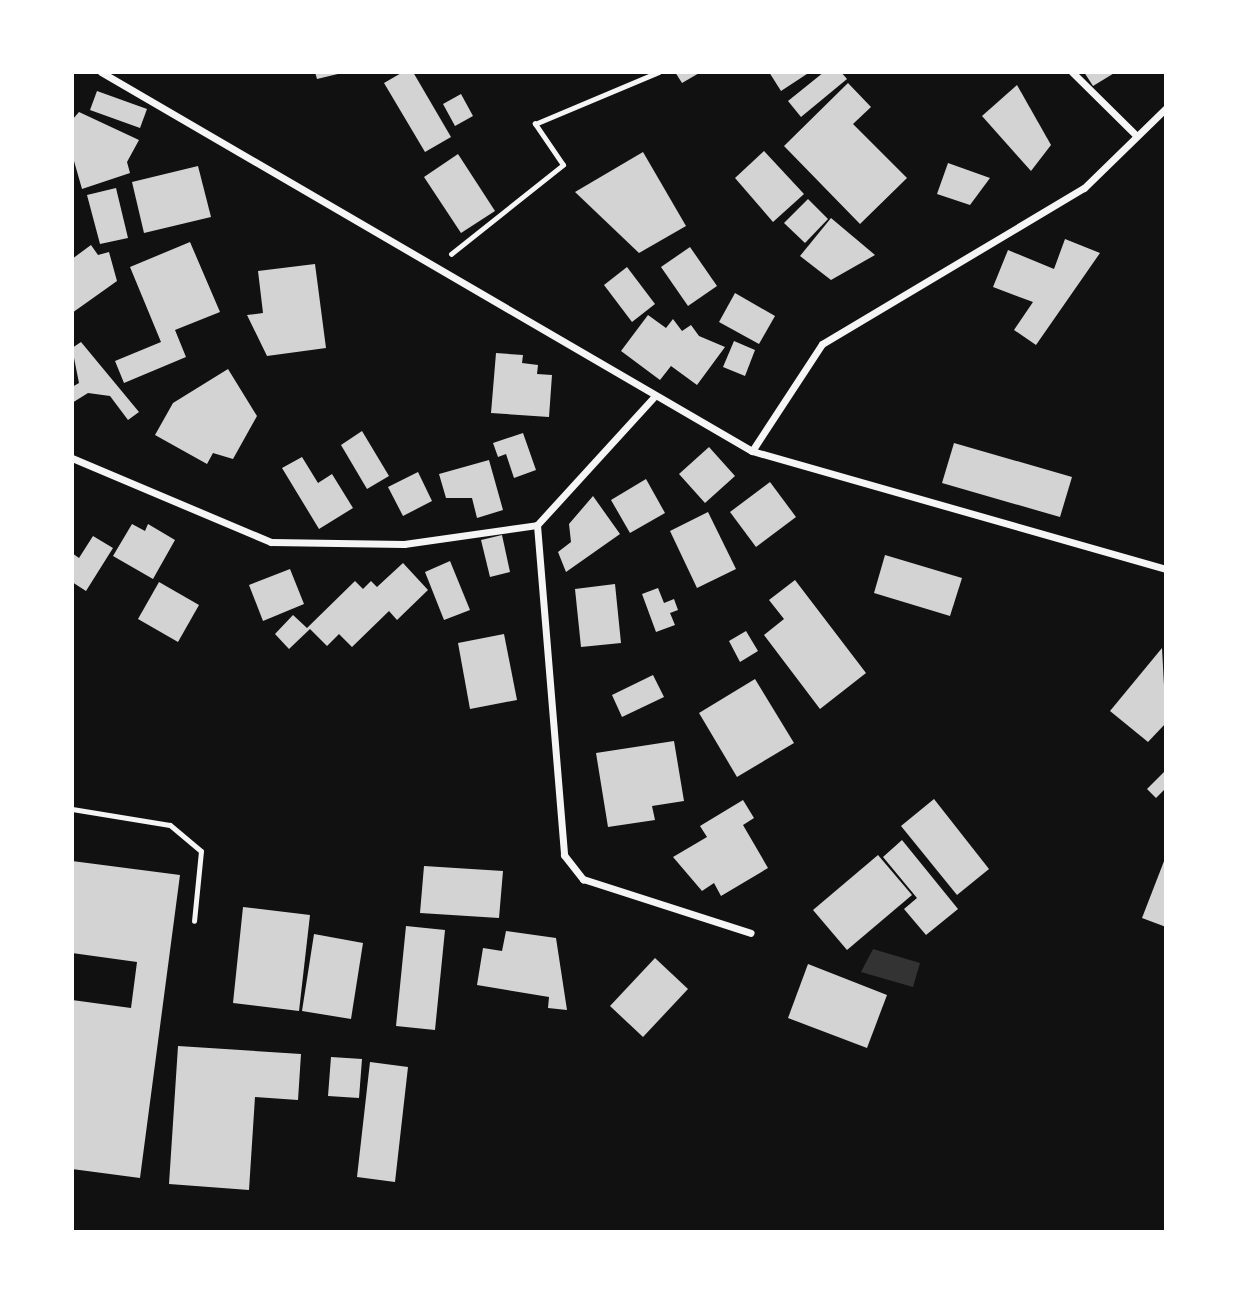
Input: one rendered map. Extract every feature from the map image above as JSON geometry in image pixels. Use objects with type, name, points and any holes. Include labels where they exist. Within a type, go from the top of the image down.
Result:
[{"type":"street","points":[[101,72],[654,397],[752,451],[1166,569]]},
{"type":"street","points":[[1072,72],[1137,136]]},
{"type":"street","points":[[752,451],[822,344],[1084,188],[1166,108]]},
{"type":"street","points":[[72,458],[271,542],[404,544],[537,525],[654,397]]},
{"type":"street","points":[[537,525],[564,855],[583,879],[751,933]]},
{"type":"lane","points":[[72,809],[170,825],[201,851],[194,921]]},
{"type":"path","points":[[434,267],[563,165],[535,124],[659,72]]},
{"type":"shaded area","points":[[873,949],[920,963],[913,987],[861,972]]},
{"type":"building","points":[[315,72],[342,72],[342,73],[317,79]]},
{"type":"building","points":[[403,72],[413,72],[451,137],[425,152],[384,83]]},
{"type":"building","points":[[675,72],[701,72],[682,83]]},
{"type":"building","points":[[769,72],[810,72],[781,91]]},
{"type":"building","points":[[824,72],[841,72],[847,79],[801,117],[788,101]]},
{"type":"building","points":[[1084,72],[1116,72],[1093,86]]},
{"type":"building","points":[[848,83],[871,107],[853,124],[907,178],[860,224],[784,146]]},
{"type":"building","points":[[1017,85],[1051,145],[1031,171],[982,116]]},
{"type":"building","points":[[97,91],[147,109],[140,128],[90,110]]},
{"type":"building","points":[[461,94],[473,116],[455,126],[443,104]]},
{"type":"building","points":[[79,112],[139,140],[127,162],[130,173],[82,189],[72,154],[72,120]]},
{"type":"building","points":[[764,151],[804,194],[773,222],[735,178]]},
{"type":"building","points":[[643,152],[686,226],[639,253],[575,192]]},
{"type":"building","points":[[458,154],[495,211],[461,233],[424,177]]},
{"type":"building","points":[[948,163],[990,178],[970,205],[937,194]]},
{"type":"building","points":[[198,166],[211,217],[144,233],[132,182]]},
{"type":"building","points":[[116,188],[128,238],[100,244],[87,195]]},
{"type":"building","points":[[808,199],[828,219],[805,243],[784,223]]},
{"type":"building","points":[[831,218],[875,255],[831,280],[800,256]]},
{"type":"building","points":[[1065,239],[1100,253],[1036,345],[1014,330],[1033,302],[993,287],[1008,250],[1054,269]]},
{"type":"building","points":[[190,242],[220,312],[175,330],[186,357],[124,383],[115,361],[161,342],[130,267]]},
{"type":"building","points":[[91,245],[98,255],[109,252],[117,281],[72,313],[72,259]]},
{"type":"building","points":[[690,247],[717,286],[688,306],[661,267]]},
{"type":"building","points":[[315,264],[326,348],[267,356],[247,315],[263,313],[258,271]]},
{"type":"building","points":[[627,267],[655,304],[632,322],[604,285]]},
{"type":"building","points":[[735,293],[775,316],[759,344],[719,322]]},
{"type":"building","points":[[648,315],[666,328],[673,319],[682,331],[691,325],[699,336],[725,347],[697,385],[671,366],[660,380],[621,351]]},
{"type":"building","points":[[734,341],[755,350],[745,376],[723,367]]},
{"type":"building","points":[[81,342],[139,412],[128,420],[110,396],[88,393],[72,403],[72,387],[79,383],[72,348]]},
{"type":"building","points":[[496,353],[523,355],[522,363],[538,365],[537,374],[552,375],[549,417],[491,413]]},
{"type":"building","points":[[228,369],[257,416],[233,459],[213,453],[207,464],[155,435],[173,403]]},
{"type":"building","points":[[362,431],[389,476],[367,489],[341,445]]},
{"type":"building","points":[[523,433],[536,470],[514,478],[506,454],[498,457],[493,443]]},
{"type":"building","points":[[954,443],[1072,477],[1060,517],[942,483]]},
{"type":"building","points":[[709,447],[735,476],[705,503],[679,474]]},
{"type":"building","points":[[302,457],[318,483],[332,474],[353,508],[319,529],[282,468]]},
{"type":"building","points":[[489,460],[503,510],[477,518],[472,498],[446,498],[439,474]]},
{"type":"building","points":[[418,472],[432,501],[403,516],[388,487]]},
{"type":"building","points":[[646,479],[665,513],[630,533],[611,500]]},
{"type":"building","points":[[770,482],[796,517],[756,547],[730,512]]},
{"type":"building","points":[[593,496],[620,534],[566,572],[558,552],[571,542],[569,524]]},
{"type":"building","points":[[708,512],[736,569],[697,588],[670,531]]},
{"type":"building","points":[[132,524],[145,531],[148,524],[175,540],[153,579],[113,556]]},
{"type":"building","points":[[502,535],[510,572],[490,577],[481,540]]},
{"type":"building","points":[[93,536],[113,548],[86,591],[72,582],[72,553],[79,558]]},
{"type":"building","points":[[885,555],[962,578],[950,616],[874,593]]},
{"type":"building","points":[[450,561],[470,610],[444,620],[425,572]]},
{"type":"building","points":[[403,563],[428,590],[397,620],[389,611],[352,647],[339,634],[327,646],[310,629],[289,649],[275,634],[293,615],[307,628],[355,581],[363,589],[371,581],[377,587]]},
{"type":"building","points":[[290,569],[304,604],[263,621],[249,585]]},
{"type":"building","points":[[795,580],[866,673],[820,709],[764,635],[784,619],[769,600]]},
{"type":"building","points":[[159,582],[199,605],[178,642],[138,619]]},
{"type":"building","points":[[615,584],[621,643],[581,647],[575,589]]},
{"type":"building","points":[[658,588],[664,603],[674,599],[678,610],[670,613],[675,625],[656,632],[642,594]]},
{"type":"building","points":[[746,631],[758,651],[740,662],[729,641]]},
{"type":"building","points":[[504,634],[517,700],[470,709],[458,643]]},
{"type":"building","points":[[1162,648],[1166,723],[1148,742],[1110,711]]},
{"type":"building","points":[[653,675],[664,697],[622,717],[612,695]]},
{"type":"building","points":[[755,679],[794,743],[737,777],[699,713]]},
{"type":"building","points":[[674,741],[684,801],[652,806],[655,820],[608,827],[596,753]]},
{"type":"building","points":[[1166,770],[1166,788],[1156,798],[1147,789]]},
{"type":"building","points":[[934,799],[989,869],[957,895],[901,826]]},
{"type":"building","points":[[743,800],[754,818],[743,825],[768,868],[721,896],[714,883],[702,891],[673,857],[707,837],[700,826]]},
{"type":"building","points":[[902,840],[958,909],[926,935],[904,909],[917,898],[883,857]]},
{"type":"building","points":[[878,855],[912,895],[847,950],[813,910]]},
{"type":"building","points":[[1166,856],[1166,927],[1142,918]]},
{"type":"building","points":[[72,861],[180,875],[140,1178],[72,1169],[72,1000],[131,1008],[137,962],[72,953]]},
{"type":"building","points":[[424,866],[503,871],[499,918],[420,913]]},
{"type":"building","points":[[243,907],[310,915],[299,1011],[233,1003]]},
{"type":"building","points":[[406,926],[445,930],[435,1030],[396,1026]]},
{"type":"building","points":[[506,931],[556,938],[567,1010],[548,1008],[549,997],[477,985],[483,948],[502,951]]},
{"type":"building","points":[[314,934],[363,943],[351,1019],[302,1011]]},
{"type":"building","points":[[655,958],[688,989],[643,1037],[610,1006]]},
{"type":"building","points":[[808,964],[887,995],[867,1048],[788,1018]]},
{"type":"building","points":[[178,1046],[301,1054],[298,1100],[255,1097],[249,1190],[169,1184]]},
{"type":"building","points":[[331,1057],[362,1059],[359,1098],[328,1096]]},
{"type":"building","points":[[370,1062],[408,1067],[395,1182],[357,1177]]}]
